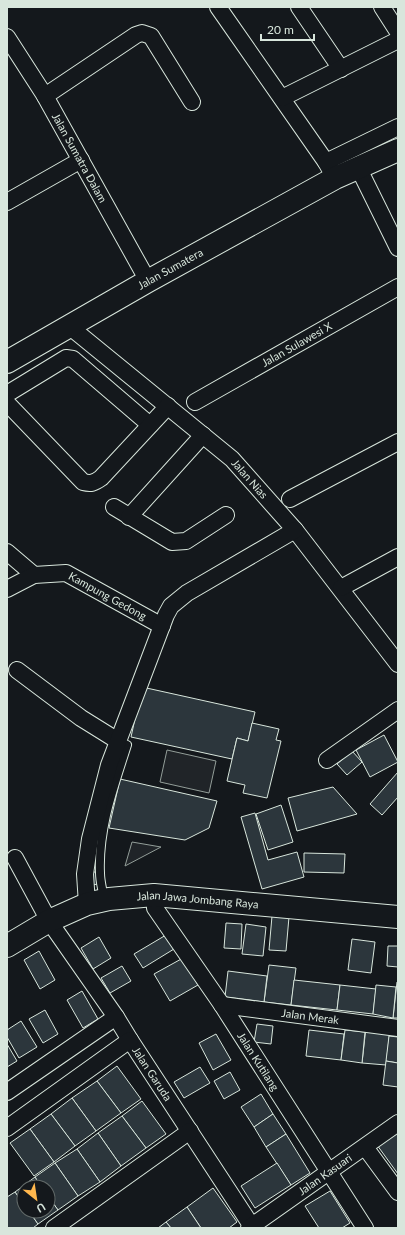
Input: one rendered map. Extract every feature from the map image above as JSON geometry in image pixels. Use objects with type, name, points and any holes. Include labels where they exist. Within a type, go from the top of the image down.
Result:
[{"type":"street","points":[[218,7],[282,98],[330,170]]},
{"type":"street","points":[[300,7],[340,69]]},
{"type":"street","points":[[382,7],[398,32]]},
{"type":"street","points":[[45,96],[136,35],[142,33],[151,36],[192,102]]},
{"type":"street","name":"Jalan Sumatra Dalam","points":[[7,37],[45,96],[148,281]]},
{"type":"street","points":[[282,98],[398,40]]},
{"type":"street","name":"Jalan Sumatera","points":[[7,362],[148,281],[398,128]]},
{"type":"street","name":"Jalan Sumatera","points":[[330,170],[358,167],[398,150]]},
{"type":"street","points":[[7,202],[80,160]]},
{"type":"street","points":[[358,167],[398,248]]},
{"type":"street","name":"Jalan Sulawesi X","points":[[195,402],[398,287]]},
{"type":"street","name":"Jalan Nias","points":[[69,326],[232,459],[295,530],[398,664]]},
{"type":"street","points":[[7,394],[66,358],[73,359],[150,426]]},
{"type":"street","points":[[7,403],[83,482],[88,483],[94,483],[101,478],[168,406]]},
{"type":"street","points":[[129,517],[203,435]]},
{"type":"street","points":[[290,499],[398,442]]},
{"type":"street","points":[[114,507],[172,542],[178,543],[186,541],[226,514]]},
{"type":"street","points":[[96,902],[85,874],[90,839],[109,765],[171,606],[187,593],[295,530]]},
{"type":"street","points":[[7,552],[34,575]]},
{"type":"street","points":[[341,588],[398,557]]},
{"type":"street","name":"Kampung Gedong","points":[[7,590],[34,575],[66,573],[162,626]]},
{"type":"street","points":[[17,670],[81,718],[118,741]]},
{"type":"street","points":[[327,760],[398,710]]},
{"type":"street","name":"Jalan Garuda","points":[[15,858],[50,921],[116,1017],[251,1227]]},
{"type":"street","name":"Jalan Jawa Jombang Raya","points":[[7,946],[50,921],[96,902],[154,895],[398,918]]},
{"type":"street","name":"Jalan Kutilang","points":[[154,895],[155,908],[222,1005],[365,1228]]},
{"type":"street","name":"Jalan Merak","points":[[222,1005],[398,1028]]},
{"type":"street","points":[[7,1092],[116,1017]]},
{"type":"street","points":[[7,1128],[130,1040]]},
{"type":"street","name":"Jalan Kasuari","points":[[251,1227],[398,1123]]},
{"type":"street","points":[[54,1228],[190,1131]]},
{"type":"street","points":[[365,1147],[398,1192]]},
{"type":"shaded area","points":[[167,750],[216,761],[209,793],[160,782]]},
{"type":"shaded area","points":[[132,842],[161,847],[125,866]]},
{"type":"building","points":[[142,687],[255,712],[248,741],[237,738],[232,759],[131,737]]},
{"type":"building","points":[[252,723],[279,729],[276,740],[281,741],[267,798],[243,793],[245,785],[227,781],[237,738],[248,741]]},
{"type":"building","points":[[384,735],[398,762],[370,777],[356,750]]},
{"type":"building","points":[[352,751],[362,762],[347,775],[337,764]]},
{"type":"building","points":[[398,772],[398,797],[382,815],[370,804]]},
{"type":"building","points":[[120,779],[217,801],[209,828],[185,840],[109,828]]},
{"type":"building","points":[[333,787],[357,814],[297,831],[288,798]]},
{"type":"building","points":[[281,805],[293,842],[268,850],[256,814]]},
{"type":"building","points":[[255,813],[268,860],[297,852],[304,877],[262,889],[241,817]]},
{"type":"building","points":[[304,853],[345,854],[344,873],[304,872]]},
{"type":"building","points":[[91,872],[97,872],[98,884],[92,885]]},
{"type":"building","points":[[272,916],[289,917],[286,951],[269,950]]},
{"type":"building","points":[[226,923],[242,924],[241,949],[224,948]]},
{"type":"building","points":[[246,924],[266,927],[263,956],[242,954]]},
{"type":"building","points":[[166,935],[174,949],[143,968],[134,954]]},
{"type":"building","points":[[99,937],[111,958],[93,969],[81,948]]},
{"type":"building","points":[[352,939],[375,942],[371,973],[348,970]]},
{"type":"building","points":[[388,946],[398,946],[398,967],[387,966]]},
{"type":"building","points":[[39,951],[55,980],[40,989],[24,960]]},
{"type":"building","points":[[183,958],[198,985],[170,1001],[154,974]]},
{"type":"building","points":[[269,965],[296,968],[291,1005],[264,1002]]},
{"type":"building","points":[[122,966],[131,981],[110,993],[101,978]]},
{"type":"building","points":[[228,971],[267,976],[264,1002],[225,997]]},
{"type":"building","points":[[294,980],[340,985],[337,1010],[291,1005]]},
{"type":"building","points":[[397,982],[398,1018],[393,1018]]},
{"type":"building","points":[[340,985],[376,989],[373,1014],[337,1010]]},
{"type":"building","points":[[376,985],[396,987],[393,1018],[373,1014]]},
{"type":"building","points":[[82,991],[98,1019],[83,1028],[67,1000]]},
{"type":"building","points":[[45,1010],[58,1034],[43,1043],[29,1019]]},
{"type":"building","points":[[21,1021],[37,1047],[19,1058],[7,1037],[7,1030]]},
{"type":"building","points":[[257,1024],[273,1026],[271,1044],[254,1042]]},
{"type":"building","points":[[366,1027],[390,1030],[386,1065],[362,1063]]},
{"type":"building","points":[[309,1030],[344,1034],[341,1060],[306,1056]]},
{"type":"building","points":[[345,1030],[365,1032],[362,1063],[341,1060]]},
{"type":"building","points":[[216,1034],[231,1060],[213,1070],[199,1043]]},
{"type":"building","points":[[389,1036],[398,1037],[398,1063],[386,1061]]},
{"type":"building","points":[[7,1044],[17,1061],[7,1067]]},
{"type":"building","points":[[386,1061],[398,1063],[398,1087],[383,1085]]},
{"type":"building","points":[[117,1066],[141,1099],[121,1113],[97,1081]]},
{"type":"building","points":[[200,1067],[210,1083],[184,1098],[174,1082]]},
{"type":"building","points":[[230,1072],[240,1090],[224,1099],[214,1081]]},
{"type":"building","points":[[97,1081],[121,1113],[96,1131],[72,1098]]},
{"type":"building","points":[[261,1094],[273,1114],[254,1127],[241,1107]]},
{"type":"building","points":[[72,1098],[96,1131],[75,1146],[51,1114]]},
{"type":"building","points":[[142,1101],[166,1134],[146,1148],[122,1116]]},
{"type":"building","points":[[51,1114],[75,1146],[54,1162],[30,1129]]},
{"type":"building","points":[[273,1114],[286,1134],[266,1147],[254,1127]]},
{"type":"building","points":[[122,1116],[146,1148],[121,1166],[98,1133]]},
{"type":"building","points":[[30,1129],[54,1162],[34,1176],[10,1143]]},
{"type":"building","points":[[397,1131],[398,1133],[398,1174],[377,1145]]},
{"type":"building","points":[[98,1133],[121,1166],[100,1182],[77,1149]]},
{"type":"building","points":[[286,1134],[310,1173],[291,1185],[266,1147]]},
{"type":"building","points":[[77,1149],[100,1182],[78,1196],[55,1163]]},
{"type":"building","points":[[55,1163],[78,1196],[58,1210],[56,1207],[56,1179],[36,1179],[35,1177]]},
{"type":"building","points":[[277,1163],[291,1185],[255,1208],[241,1186]]},
{"type":"building","points":[[213,1188],[237,1222],[229,1228],[201,1228],[187,1207]]},
{"type":"building","points":[[330,1191],[350,1223],[342,1228],[319,1228],[305,1206]]},
{"type":"building","points":[[15,1192],[16,1193],[16,1219],[35,1219],[38,1224],[33,1228],[7,1228],[7,1197]]},
{"type":"building","points":[[187,1207],[201,1228],[171,1228],[166,1222]]},
{"type":"building","points":[[35,1219],[45,1219],[38,1224]]},
{"type":"building","points":[[166,1222],[171,1228],[158,1228]]}]
